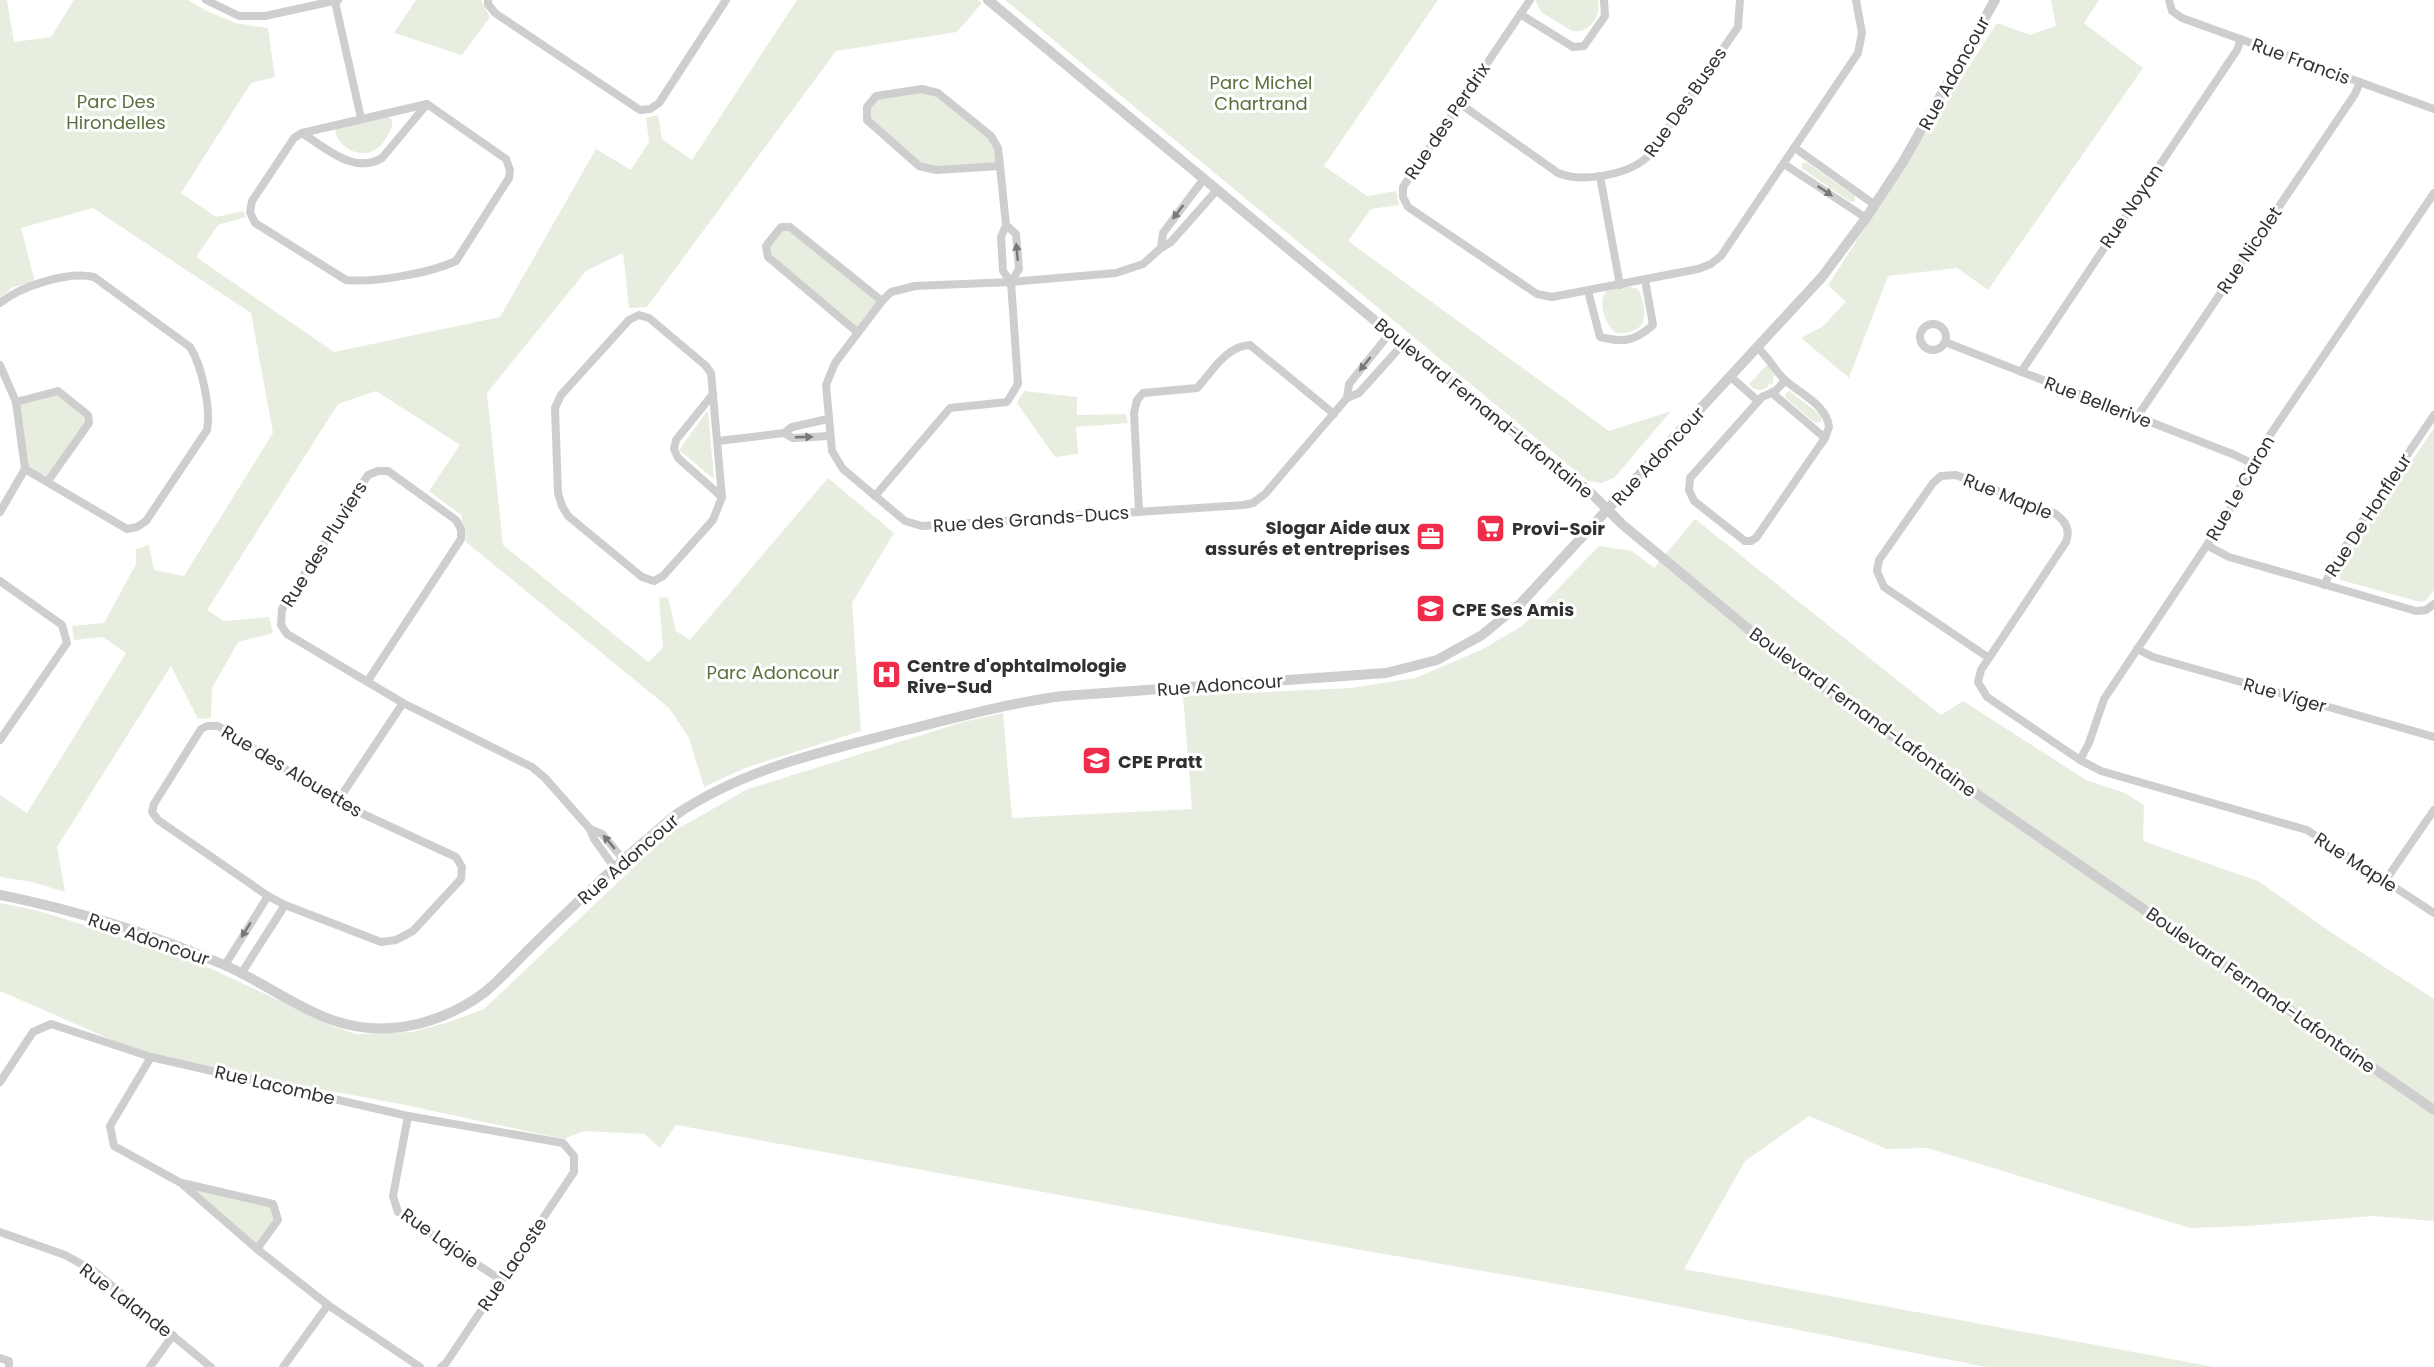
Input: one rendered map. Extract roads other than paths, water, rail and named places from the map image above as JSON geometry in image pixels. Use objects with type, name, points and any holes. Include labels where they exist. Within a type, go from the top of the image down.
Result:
[{"type":"street","points":[[206,0],[239,16],[265,16],[337,1],[361,118]]},
{"type":"street","points":[[488,0],[488,4],[495,13],[640,110],[650,109],[660,103],[726,0]]},
{"type":"street","name":"Boulevard Fernand-Lafontaine","points":[[988,0],[1403,344],[1592,494],[1623,525],[1798,670],[2434,1110]]},
{"type":"street","name":"Rue des Perdrix","points":[[1530,0],[1402,187],[1403,197],[1408,207],[1537,294],[1552,297],[1698,269],[1711,264],[1721,256],[1858,53],[1862,33],[1856,0]]},
{"type":"street","points":[[1520,14],[1573,47],[1584,45],[1605,16],[1604,0]]},
{"type":"street","name":"Rue Des Buses","points":[[1460,103],[1558,173],[1569,178],[1600,176],[1634,167],[1650,154],[1738,27],[1740,0]]},
{"type":"street","name":"Rue Adoncour","points":[[0,895],[38,902],[147,936],[225,965],[329,1021],[361,1028],[391,1028],[426,1022],[454,1011],[484,992],[614,867],[677,814],[755,775],[841,747],[1016,702],[1063,696],[1386,673],[1437,660],[1482,635],[1521,603],[1822,277],[1875,206],[1915,142],[1995,0]]},
{"type":"street","name":"Rue Francis","points":[[2170,4],[2182,18],[2434,108]]},
{"type":"street","name":"Rue Noyan","points":[[2021,372],[2237,50],[2241,39]]},
{"type":"street","name":"Rue Nicolet","points":[[2137,417],[2355,94],[2360,82]]},
{"type":"street","points":[[875,496],[950,408],[1007,402],[1018,384],[1011,282],[1003,271],[1001,237],[1006,225],[1000,166],[998,148],[991,136],[938,93],[922,89],[876,96],[867,106],[867,120],[919,166],[936,170],[1000,166]]},
{"type":"street","points":[[302,134],[353,164],[373,163],[382,158],[427,104]]},
{"type":"street","points":[[427,104],[506,159],[510,178],[456,261],[441,267],[362,282],[346,280],[255,223],[250,212],[252,201],[294,138],[361,118],[427,104]]},
{"type":"street","points":[[1795,148],[1875,206]]},
{"type":"street","points":[[1784,164],[1866,218]]},
{"type":"street","points":[[1600,176],[1620,285]]},
{"type":"street","points":[[1161,248],[1162,233],[1203,180]]},
{"type":"street","name":"Rue des Grands-Ducs","points":[[1216,191],[1171,242],[1143,264],[1116,273],[1011,282],[915,286],[891,292],[857,332],[835,363],[826,386],[832,451],[843,468],[905,521],[922,526],[1252,503],[1265,494],[1347,398],[1359,393],[1403,344]]},
{"type":"street","name":"Rue Le Caron","points":[[2080,760],[2089,743],[2104,699],[2208,546],[2227,514],[2251,463],[2434,193]]},
{"type":"street","points":[[1006,225],[1016,234],[1019,269],[1011,282]]},
{"type":"street","points":[[857,332],[768,257],[766,246],[780,227],[790,227],[882,301]]},
{"type":"street","points":[[0,303],[23,288],[82,274],[94,277],[190,347],[196,357],[209,417],[207,430],[146,521],[137,527],[127,529],[25,469]]},
{"type":"street","points":[[1588,291],[1600,337],[1618,342],[1640,337],[1653,325],[1645,280]]},
{"type":"street","points":[[639,315],[649,318],[705,365],[711,373],[718,441],[722,497],[713,520],[663,576],[654,581],[642,577],[568,516],[562,506],[558,493],[555,408],[561,395],[629,320],[639,315]]},
{"type":"street","name":"Rue des Grands-Ducs","points":[[1347,398],[1349,384],[1390,333]]},
{"type":"street","name":"Rue Bellerive","points":[[1945,342],[2251,463]]},
{"type":"street","points":[[1139,512],[1134,413],[1137,400],[1143,393],[1197,388],[1229,352],[1240,346],[1250,345],[1334,414]]},
{"type":"street","points":[[1758,348],[1770,359],[1785,381],[1827,415],[1829,427],[1825,438],[1756,538],[1751,541],[1742,540],[1694,501],[1688,486],[1694,471],[1758,401],[1764,395],[1772,393],[1785,381]]},
{"type":"street","points":[[0,365],[16,402],[25,469],[0,512]]},
{"type":"street","points":[[1731,377],[1758,401]]},
{"type":"street","points":[[16,402],[58,391],[88,415],[89,423],[48,481]]},
{"type":"street","points":[[1772,393],[1825,438]]},
{"type":"street","points":[[713,394],[676,440],[674,449],[678,458],[722,497]]},
{"type":"street","name":"Rue De Honfleur","points":[[2324,585],[2337,558],[2434,415]]},
{"type":"street","points":[[718,441],[784,433],[792,427],[828,419]]},
{"type":"street","points":[[784,433],[794,438],[830,436]]},
{"type":"street","name":"Rue des Pluviers","points":[[367,682],[460,539],[461,529],[456,520],[388,471],[378,471],[368,475],[280,616],[281,625],[287,634],[367,682],[403,703],[532,766],[590,829],[594,839],[614,867]]},
{"type":"street","name":"Rue Maple","points":[[1989,658],[1884,587],[1878,577],[1880,560],[1933,483],[1941,476],[1956,475],[2054,513],[2067,525],[2066,542],[1978,677],[1983,693],[2080,760],[2107,773],[2307,830],[2434,914]]},
{"type":"street","points":[[2208,546],[2229,557],[2416,610],[2426,610],[2434,604]]},
{"type":"street","points":[[0,581],[63,625],[67,643],[0,740]]},
{"type":"street","name":"Rue Viger","points":[[2137,649],[2153,657],[2434,737]]},
{"type":"street","points":[[337,802],[403,703]]},
{"type":"street","name":"Rue des Alouettes","points":[[207,726],[218,726],[337,802],[456,857],[462,867],[461,879],[413,931],[396,940],[381,942],[285,905],[268,896],[158,820],[152,812],[154,804],[201,729],[207,726]]},
{"type":"street","points":[[2385,881],[2434,810]]},
{"type":"street","name":"Rue des Pluviers","points":[[590,829],[602,834],[623,859]]},
{"type":"street","points":[[225,965],[268,896]]},
{"type":"street","points":[[240,974],[285,905]]},
{"type":"street","name":"Rue Lacombe","points":[[0,1082],[33,1032],[51,1024],[151,1057],[408,1116],[563,1143],[574,1156]]},
{"type":"street","points":[[151,1057],[110,1126],[114,1146],[181,1183],[257,1249],[328,1305],[420,1367]]},
{"type":"street","name":"Rue Lajoie","points":[[408,1116],[393,1196],[398,1212],[501,1280]]},
{"type":"street","name":"Rue Lacoste","points":[[441,1367],[446,1364],[574,1172],[574,1156]]},
{"type":"street","points":[[181,1183],[273,1204],[278,1220],[257,1249]]},
{"type":"street","name":"Rue Lalande","points":[[0,1232],[65,1255],[94,1271],[211,1367]]},
{"type":"street","points":[[283,1367],[328,1305]]},
{"type":"street","points":[[150,1367],[173,1335]]},
{"type":"street","points":[[0,1358],[9,1361],[9,1367]]},
{"type":"place","name":"Provi-Soir","points":[[1491,528]]},
{"type":"place","name":"Slogar Aide aux assurés et entreprises","points":[[1431,537]]},
{"type":"place","name":"CPE Ses Amis","points":[[1431,609]]},
{"type":"place","name":"Centre d'ophtalmologie Rive-Sud","points":[[886,675]]},
{"type":"place","name":"CPE Pratt","points":[[1097,761]]},
{"type":"park label","name":"Parc Michel Chartrand","points":[[1261,92]]},
{"type":"park label","name":"Parc Des Hirondelles","points":[[116,111]]},
{"type":"park label","name":"Parc Adoncour","points":[[773,672]]}]
